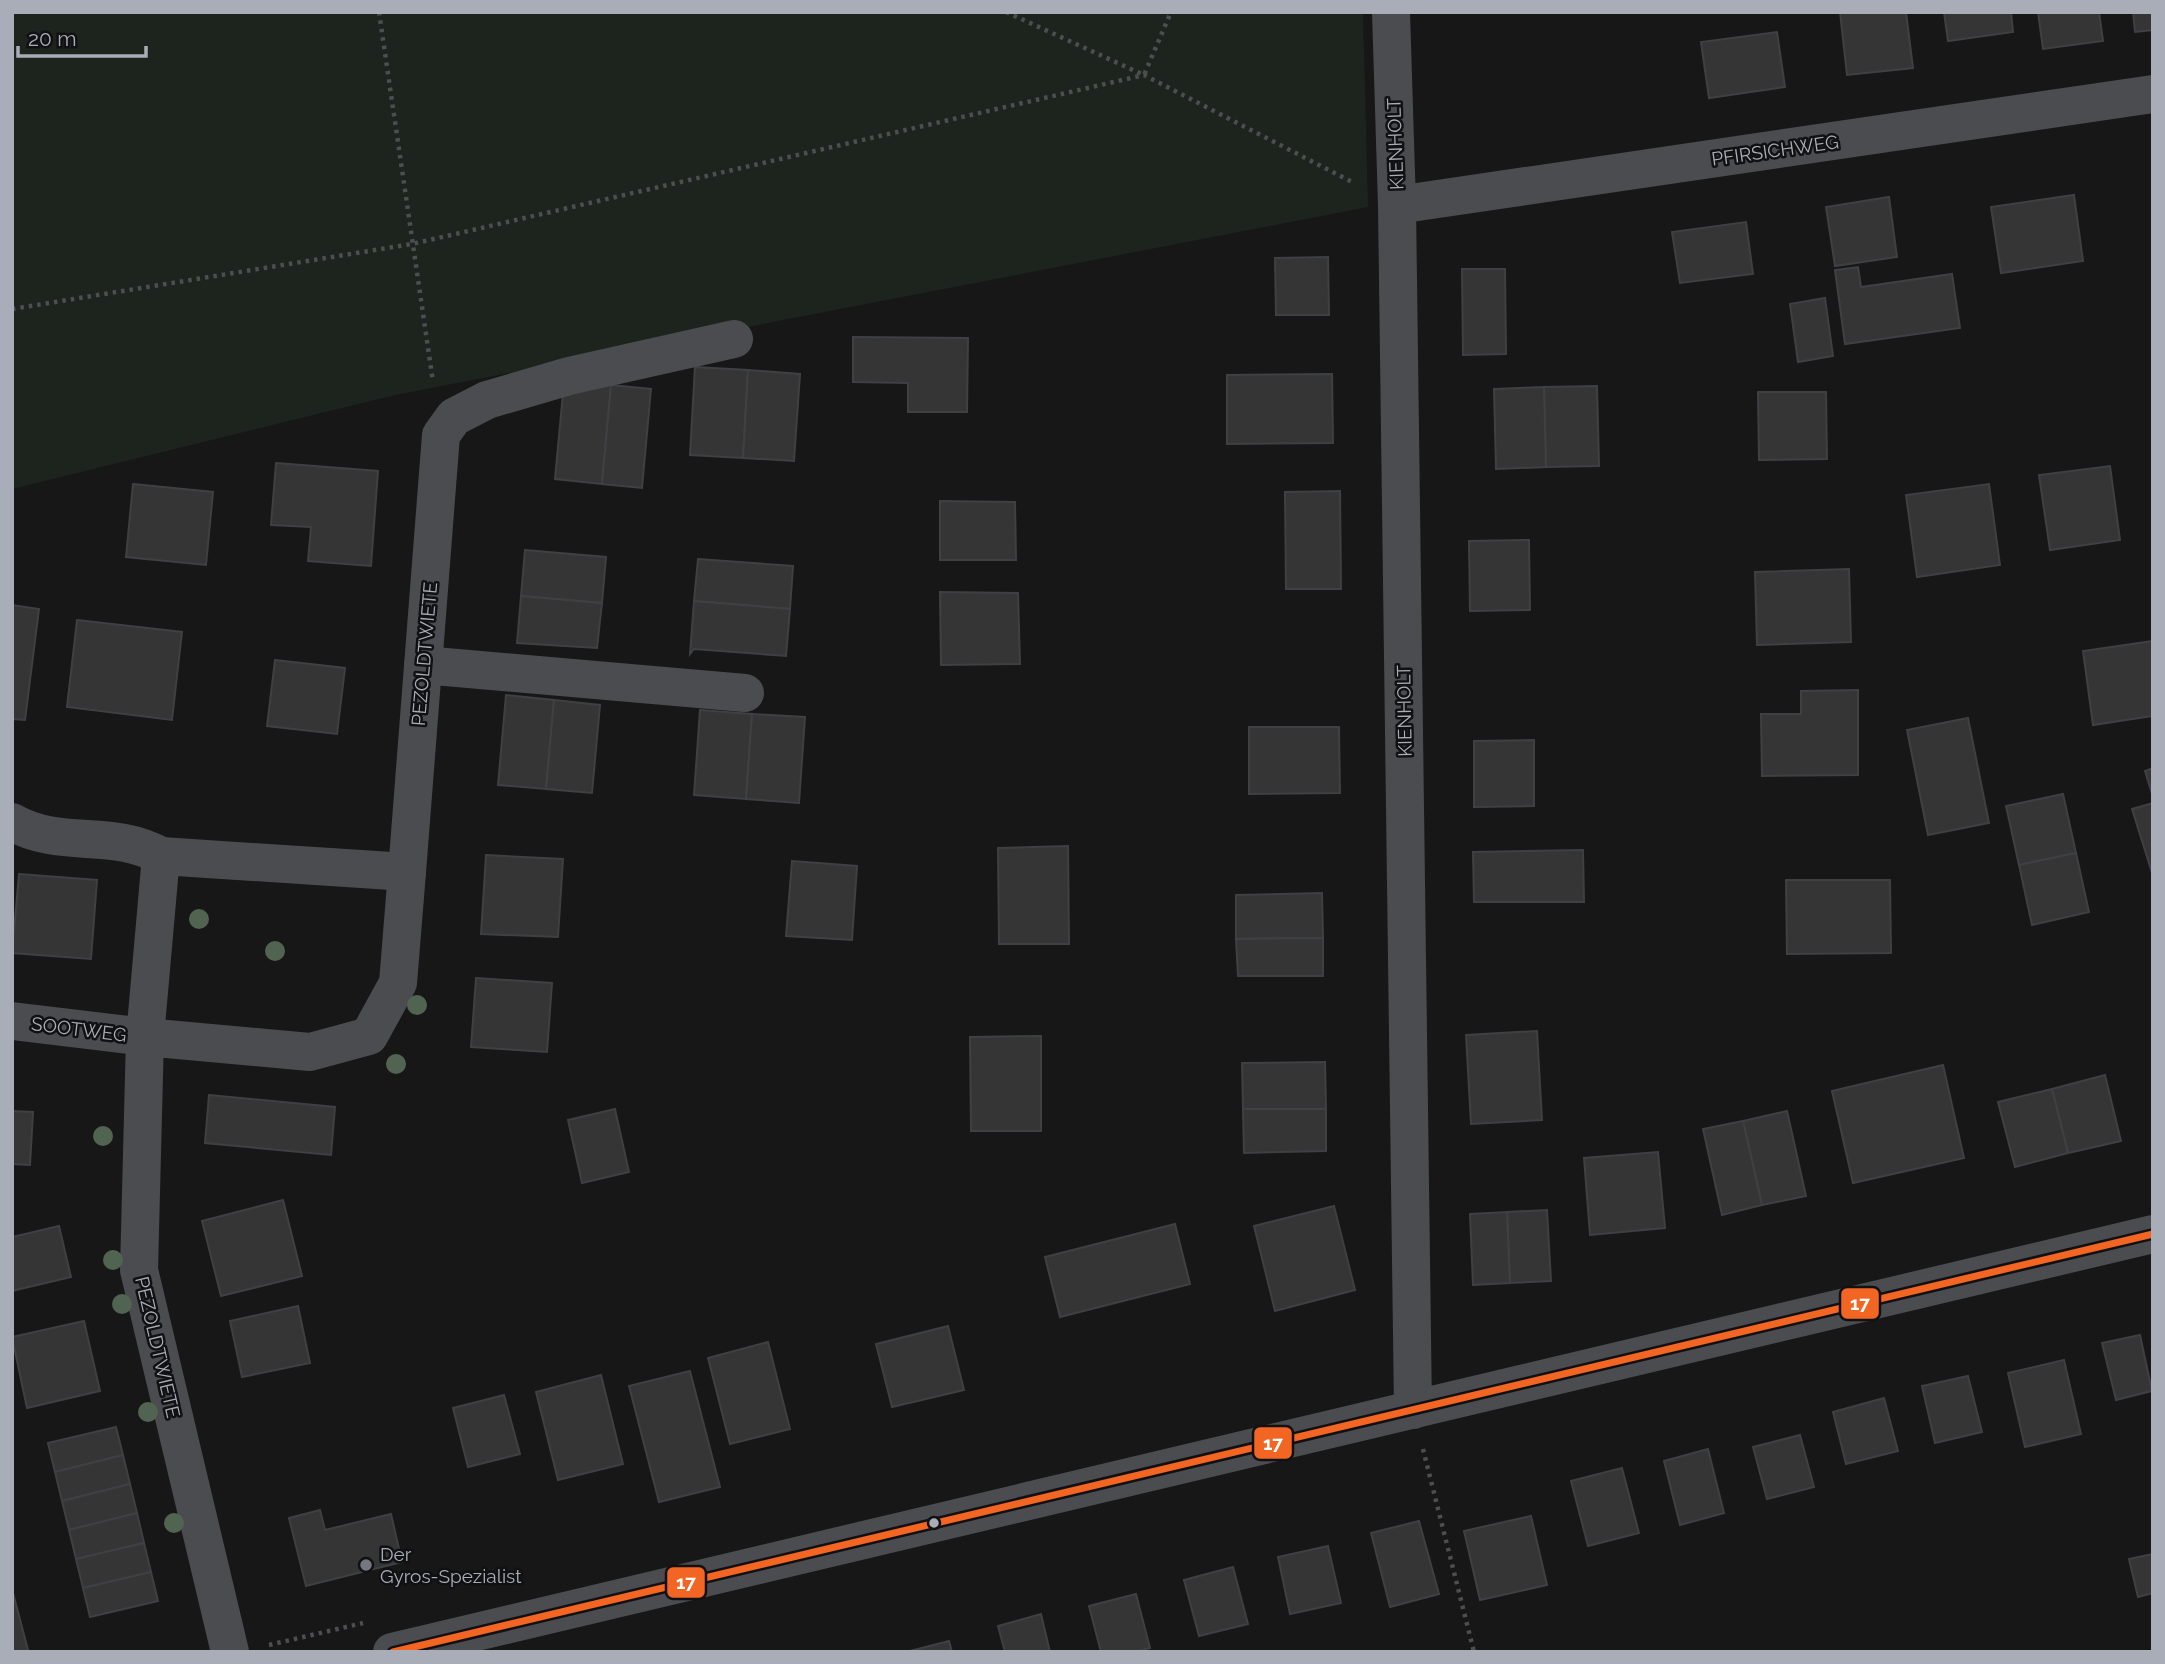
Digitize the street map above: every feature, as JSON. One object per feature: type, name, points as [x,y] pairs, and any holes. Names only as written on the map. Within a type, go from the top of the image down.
[{"type":"street","name":"KIENHOLT","points":[[1391,12],[1397,205],[1413,1410]]},
{"type":"street","name":"PFIRSICHWEG","points":[[1397,205],[2153,94]]},
{"type":"street","points":[[441,435],[454,416],[486,400],[569,376],[734,339]]},
{"type":"street","name":"PEZOLDTWIETE","points":[[145,1037],[310,1052],[369,1036],[398,983],[441,435]]},
{"type":"street","points":[[423,666],[745,692]]},
{"type":"street","points":[[12,822],[29,831],[53,838],[133,844],[144,846],[161,856],[407,873]]},
{"type":"street","name":"PEZOLDTWIETE","points":[[161,856],[145,1037],[139,1270],[230,1652]]},
{"type":"street","name":"SOOTWEG","points":[[12,1021],[145,1037]]},
{"type":"street","points":[[392,1652],[2153,1234]]},
{"type":"path","points":[[379,12],[441,435]]},
{"type":"path","points":[[1006,12],[1144,75],[1397,205]]},
{"type":"path","points":[[1144,75],[1171,12]]},
{"type":"path","points":[[12,309],[412,244],[1144,75]]},
{"type":"path","points":[[1413,1410],[1474,1652]]},
{"type":"shaded area","points":[[12,12],[1363,12],[1368,207],[395,395],[12,489]]},
{"type":"building","points":[[1840,12],[1906,12],[1913,68],[1847,75]]},
{"type":"building","points":[[1944,12],[2011,12],[2013,32],[1948,41]]},
{"type":"building","points":[[2038,12],[2099,12],[2103,41],[2043,49]]},
{"type":"building","points":[[2133,12],[2153,12],[2153,30],[2135,32]]},
{"type":"building","points":[[1777,32],[1785,87],[1709,98],[1701,42]]},
{"type":"building","points":[[2074,195],[2083,261],[2001,273],[1991,207]]},
{"type":"building","points":[[1889,197],[1897,257],[1835,266],[1826,207]]},
{"type":"building","points":[[1746,222],[1753,274],[1680,283],[1672,232]]},
{"type":"building","points":[[1328,257],[1329,315],[1276,315],[1275,258]]},
{"type":"building","points":[[1858,267],[1861,287],[1952,274],[1960,328],[1845,344],[1835,270]]},
{"type":"building","points":[[1462,269],[1505,269],[1506,354],[1463,355]]},
{"type":"building","points":[[1825,298],[1833,356],[1798,362],[1790,304]]},
{"type":"building","points":[[853,337],[968,338],[967,412],[908,412],[908,383],[853,382]]},
{"type":"building","points":[[695,367],[748,370],[743,458],[690,455]]},
{"type":"building","points":[[748,370],[800,374],[794,461],[743,458]]},
{"type":"building","points":[[1332,374],[1333,443],[1227,444],[1227,375]]},
{"type":"building","points":[[564,382],[611,385],[602,484],[555,479]]},
{"type":"building","points":[[611,385],[651,389],[642,488],[602,484]]},
{"type":"building","points":[[1597,386],[1599,466],[1546,467],[1544,387]]},
{"type":"building","points":[[1544,387],[1546,467],[1496,469],[1494,389]]},
{"type":"building","points":[[1758,392],[1826,392],[1827,459],[1759,460]]},
{"type":"building","points":[[276,463],[378,471],[371,566],[308,561],[311,527],[271,525]]},
{"type":"building","points":[[2110,466],[2120,540],[2050,550],[2039,475]]},
{"type":"building","points":[[133,484],[213,492],[206,565],[126,557]]},
{"type":"building","points":[[1989,484],[2000,565],[1917,577],[1906,495]]},
{"type":"building","points":[[1340,491],[1341,589],[1286,589],[1285,492]]},
{"type":"building","points":[[940,501],[1015,502],[1016,560],[940,560]]},
{"type":"building","points":[[1529,540],[1530,610],[1470,611],[1469,541]]},
{"type":"building","points":[[525,550],[606,557],[602,603],[521,596]]},
{"type":"building","points":[[698,559],[793,566],[790,609],[694,601]]},
{"type":"building","points":[[1849,569],[1851,642],[1757,645],[1755,572]]},
{"type":"building","points":[[940,592],[1018,593],[1020,664],[941,665]]},
{"type":"building","points":[[521,596],[602,603],[597,648],[517,643]]},
{"type":"building","points":[[694,601],[790,609],[786,656],[694,649],[690,654]]},
{"type":"building","points":[[12,605],[39,609],[25,720],[12,719]]},
{"type":"building","points":[[77,620],[182,632],[172,720],[67,707]]},
{"type":"building","points":[[2153,641],[2153,716],[2093,725],[2083,651]]},
{"type":"building","points":[[275,660],[345,668],[337,734],[267,726]]},
{"type":"building","points":[[1858,690],[1858,775],[1762,776],[1761,714],[1801,714],[1801,691]]},
{"type":"building","points":[[506,695],[554,700],[546,789],[498,785]]},
{"type":"building","points":[[554,700],[600,705],[592,793],[546,789]]},
{"type":"building","points":[[700,710],[752,714],[746,799],[694,795]]},
{"type":"building","points":[[752,714],[805,717],[799,803],[746,799]]},
{"type":"building","points":[[1968,718],[1989,823],[1928,835],[1907,730]]},
{"type":"building","points":[[1249,727],[1339,727],[1340,793],[1249,794]]},
{"type":"building","points":[[1534,740],[1534,806],[1474,807],[1474,741]]},
{"type":"building","points":[[2153,768],[2153,797],[2145,771]]},
{"type":"building","points":[[2063,794],[2076,853],[2019,865],[2006,806]]},
{"type":"building","points":[[2153,803],[2153,876],[2132,809]]},
{"type":"building","points":[[1068,846],[1069,944],[999,944],[998,848]]},
{"type":"building","points":[[1583,850],[1584,902],[1474,902],[1473,852]]},
{"type":"building","points":[[2076,853],[2089,912],[2032,925],[2019,865]]},
{"type":"building","points":[[486,855],[563,859],[558,937],[481,934]]},
{"type":"building","points":[[792,861],[857,866],[852,940],[786,936]]},
{"type":"building","points":[[19,874],[97,880],[91,959],[12,953]]},
{"type":"building","points":[[1786,880],[1890,880],[1891,953],[1787,954]]},
{"type":"building","points":[[1322,893],[1323,938],[1236,939],[1236,895]]},
{"type":"building","points":[[1323,938],[1323,976],[1238,976],[1236,939]]},
{"type":"building","points":[[476,978],[552,983],[547,1052],[471,1047]]},
{"type":"building","points":[[1537,1031],[1542,1120],[1471,1124],[1466,1035]]},
{"type":"building","points":[[1041,1036],[1041,1131],[971,1131],[970,1037]]},
{"type":"building","points":[[1325,1062],[1326,1109],[1243,1109],[1242,1063]]},
{"type":"building","points":[[1943,1065],[1964,1158],[1853,1183],[1832,1091]]},
{"type":"building","points":[[2105,1075],[2121,1141],[2068,1153],[2052,1089]]},
{"type":"building","points":[[2052,1089],[2068,1153],[2015,1167],[1998,1102]]},
{"type":"building","points":[[209,1095],[335,1107],[331,1155],[205,1143]]},
{"type":"building","points":[[615,1109],[629,1172],[582,1183],[568,1120]]},
{"type":"building","points":[[1243,1109],[1326,1109],[1326,1151],[1244,1153]]},
{"type":"building","points":[[12,1111],[33,1112],[30,1165],[12,1164]]},
{"type":"building","points":[[1787,1111],[1806,1196],[1762,1205],[1743,1121]]},
{"type":"building","points":[[1743,1121],[1762,1205],[1722,1215],[1703,1129]]},
{"type":"building","points":[[1658,1152],[1665,1228],[1590,1235],[1584,1158]]},
{"type":"building","points":[[283,1200],[302,1276],[221,1296],[202,1221]]},
{"type":"building","points":[[1334,1206],[1355,1290],[1275,1311],[1254,1226]]},
{"type":"building","points":[[1547,1210],[1551,1281],[1510,1283],[1507,1212]]},
{"type":"building","points":[[1507,1212],[1510,1283],[1473,1285],[1470,1214]]},
{"type":"building","points":[[1175,1224],[1190,1284],[1060,1317],[1045,1257]]},
{"type":"building","points":[[59,1226],[71,1277],[12,1291],[12,1237]]},
{"type":"building","points":[[298,1306],[310,1363],[242,1377],[230,1321]]},
{"type":"building","points":[[84,1321],[100,1391],[27,1408],[12,1337]]},
{"type":"building","points":[[948,1326],[964,1390],[892,1407],[876,1344]]},
{"type":"building","points":[[2140,1335],[2152,1391],[2116,1400],[2102,1343]]},
{"type":"building","points":[[768,1342],[790,1429],[730,1444],[708,1358]]},
{"type":"building","points":[[2064,1360],[2081,1434],[2025,1447],[2008,1373]]},
{"type":"building","points":[[690,1371],[720,1487],[659,1502],[629,1386]]},
{"type":"building","points":[[601,1375],[623,1464],[558,1480],[536,1392]]},
{"type":"building","points":[[1968,1376],[1982,1432],[1935,1443],[1922,1386]]},
{"type":"building","points":[[504,1395],[520,1454],[468,1467],[453,1408]]},
{"type":"building","points":[[1884,1398],[1898,1451],[1846,1464],[1833,1412]]},
{"type":"building","points":[[116,1427],[123,1455],[55,1472],[48,1443]]},
{"type":"building","points":[[1800,1435],[1814,1487],[1767,1499],[1753,1447]]},
{"type":"building","points":[[1708,1449],[1724,1513],[1680,1525],[1664,1461]]},
{"type":"building","points":[[123,1455],[130,1484],[62,1501],[55,1472]]},
{"type":"building","points":[[1622,1468],[1639,1533],[1588,1546],[1571,1481]]},
{"type":"building","points":[[130,1484],[137,1513],[69,1530],[62,1501]]},
{"type":"building","points":[[320,1510],[325,1530],[391,1514],[402,1562],[306,1586],[289,1518]]},
{"type":"building","points":[[137,1513],[144,1543],[76,1559],[69,1530]]},
{"type":"building","points":[[1531,1516],[1547,1585],[1480,1600],[1464,1531]]},
{"type":"building","points":[[1419,1521],[1439,1594],[1390,1607],[1371,1533]]},
{"type":"building","points":[[144,1543],[151,1572],[83,1588],[76,1559]]},
{"type":"building","points":[[1328,1546],[1341,1603],[1290,1614],[1278,1557]]},
{"type":"building","points":[[2153,1554],[2153,1593],[2138,1597],[2129,1559]]},
{"type":"building","points":[[1233,1567],[1248,1624],[1199,1636],[1184,1580]]},
{"type":"building","points":[[151,1572],[158,1601],[90,1617],[83,1588]]},
{"type":"building","points":[[12,1589],[28,1650],[21,1652],[12,1652]]},
{"type":"building","points":[[1136,1594],[1150,1648],[1135,1652],[1101,1652],[1089,1606]]},
{"type":"building","points":[[1041,1614],[1050,1652],[1005,1652],[998,1626]]},
{"type":"building","points":[[949,1641],[952,1652],[906,1652]]},
{"type":"transit line","name":"17","points":[[393,1652],[2153,1234]]},
{"type":"place","name":"Der Gyros-Spezialist","points":[[366,1565]]}]
